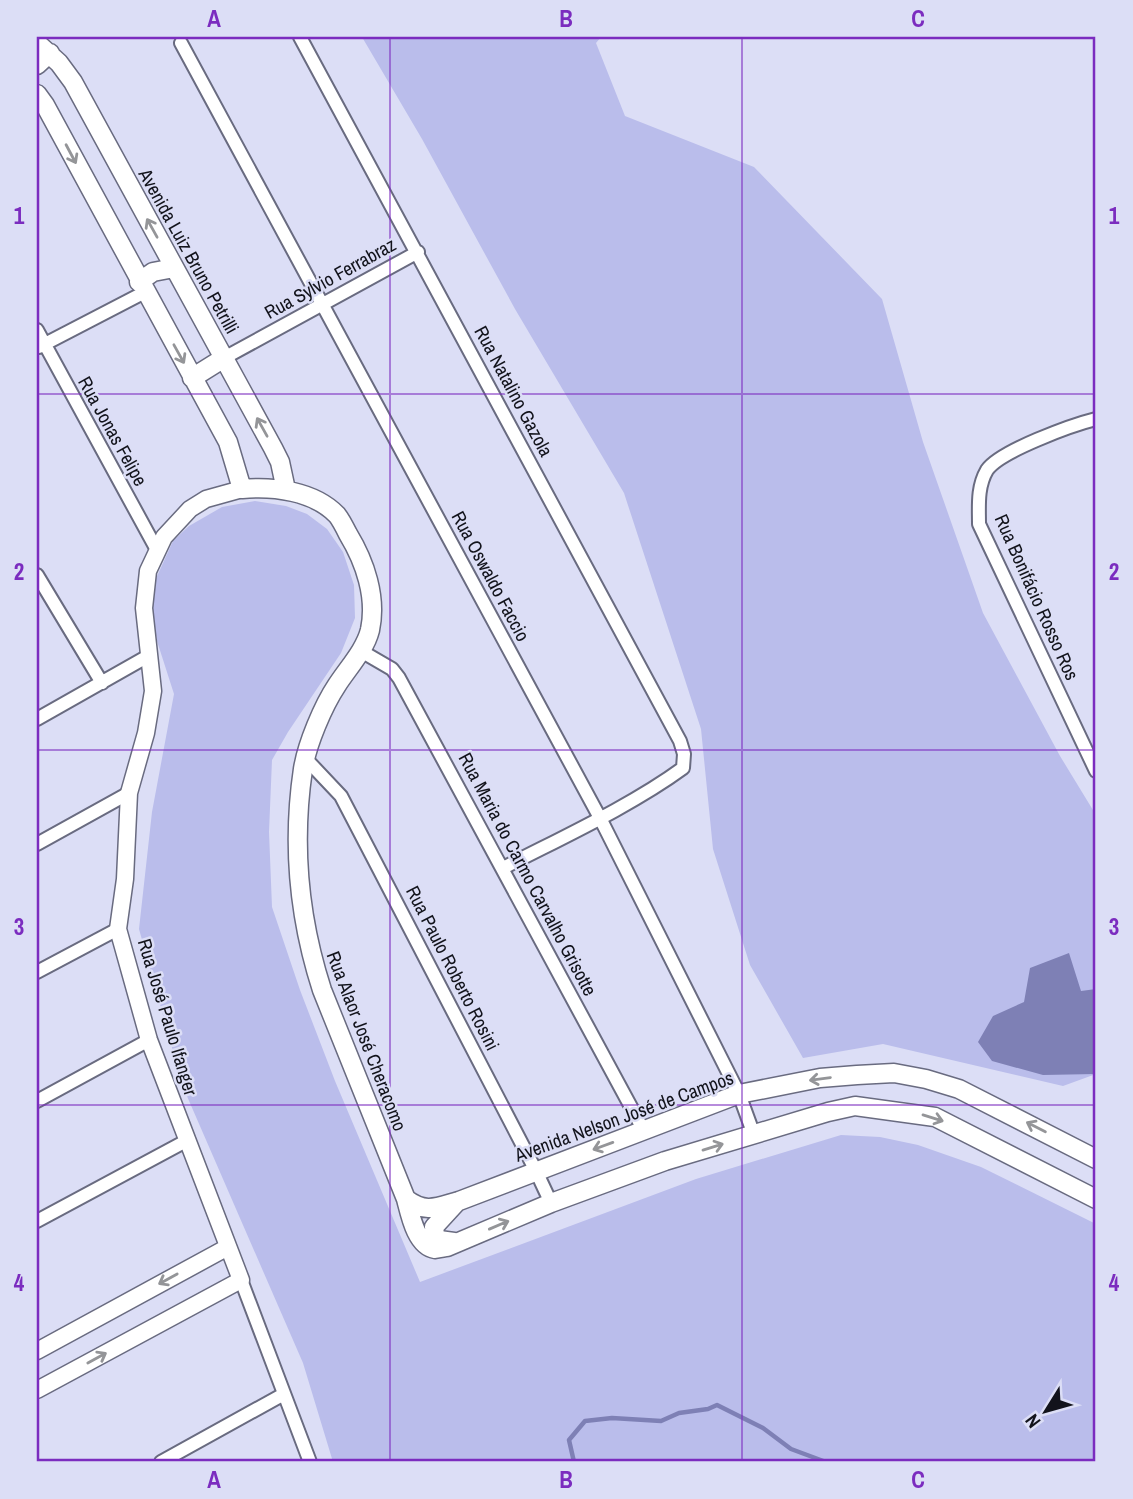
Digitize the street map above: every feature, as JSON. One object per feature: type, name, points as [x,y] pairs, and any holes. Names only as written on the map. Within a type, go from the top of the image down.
[{"type":"main road","name":"Avenida Luiz Bruno Petrilli","points":[[41,54],[73,82],[280,462],[286,490]]},
{"type":"main road","points":[[37,94],[228,442],[242,489]]},
{"type":"main road","points":[[142,287],[153,272],[174,268]]},
{"type":"main road","points":[[192,378],[224,358]]},
{"type":"main road","name":"Rua Alaor José Cheracomo","points":[[242,489],[264,487],[286,490],[314,500],[337,516],[365,567],[372,600],[370,631],[324,709],[306,760],[300,800],[298,856],[303,909],[311,956],[406,1199],[410,1217],[419,1235],[427,1245],[435,1249],[461,1242]]},
{"type":"main road","name":"Avenida Nelson José de Campos","points":[[406,1199],[418,1207],[429,1209],[459,1201],[739,1094],[857,1075],[894,1073],[959,1089],[1096,1159]]},
{"type":"main road","points":[[459,1201],[438,1221],[434,1231],[439,1240],[461,1242],[551,1203],[665,1161],[855,1106],[935,1117],[1096,1199]]},
{"type":"street","name":"Rua Natalino Gazola","points":[[300,37],[680,741],[684,754],[683,768],[600,818]]},
{"type":"street","name":"Rua Oswaldo Faccio","points":[[181,43],[600,818],[739,1094],[754,1135]]},
{"type":"street","name":"Rua Sylvio Ferrabraz","points":[[224,358],[418,252]]},
{"type":"street","points":[[40,346],[142,287]]},
{"type":"street","name":"Rua Jonas Felipe","points":[[37,330],[40,346],[156,550]]},
{"type":"street","name":"Rua Bonifácio Rosso Ros","points":[[1096,419],[1080,423],[1003,456],[988,470],[979,493],[979,524],[1096,771]]},
{"type":"street","name":"Rua José Paulo Ifanger","points":[[242,489],[206,499],[190,509],[176,522],[156,550],[148,571],[144,608],[153,691],[146,733],[129,793],[125,878],[118,929],[149,1040],[310,1462]]},
{"type":"street","points":[[37,575],[43,600],[102,683]]},
{"type":"street","name":"Rua Maria do Carmo Carvalho Grisotte","points":[[360,651],[392,668],[399,678],[644,1131]]},
{"type":"street","points":[[37,719],[150,655]]},
{"type":"street","name":"Rua Paulo Roberto Rosini","points":[[306,760],[341,796],[551,1203]]},
{"type":"street","points":[[37,844],[129,793]]},
{"type":"street","points":[[503,868],[600,818]]},
{"type":"street","points":[[37,972],[118,929]]},
{"type":"street","points":[[37,1101],[149,1040]]},
{"type":"street","points":[[37,1221],[187,1140]]},
{"type":"street","points":[[37,1351],[228,1247]]},
{"type":"street","points":[[37,1391],[242,1280]]},
{"type":"street","points":[[161,1462],[284,1394]]},
{"type":"shaded area","points":[[362,37],[601,37],[596,43],[625,116],[754,167],[882,299],[923,442],[983,613],[1060,756],[1096,815],[1096,1074],[1063,1086],[883,1044],[803,1058],[750,965],[713,849],[701,729],[624,493],[515,309],[422,139]]},
{"type":"shaded area","points":[[255,501],[286,506],[307,514],[327,529],[343,552],[354,585],[355,618],[341,653],[272,760],[269,832],[272,907],[335,1081],[420,1282],[696,1179],[841,1135],[880,1137],[918,1145],[981,1167],[1096,1224],[1096,1462],[333,1462],[303,1363],[183,1087],[139,929],[152,812],[174,694],[157,641],[152,609],[154,583],[173,541],[189,526],[222,507]]},
{"type":"shaded area","points":[[1069,953],[1081,991],[1096,989],[1096,1074],[1043,1075],[992,1061],[978,1042],[993,1016],[1024,1002],[1030,968]]},
{"type":"waterway","points":[[574,1462],[569,1440],[585,1421],[612,1418],[661,1421],[679,1413],[717,1405],[763,1428],[791,1449],[826,1462]]}]
